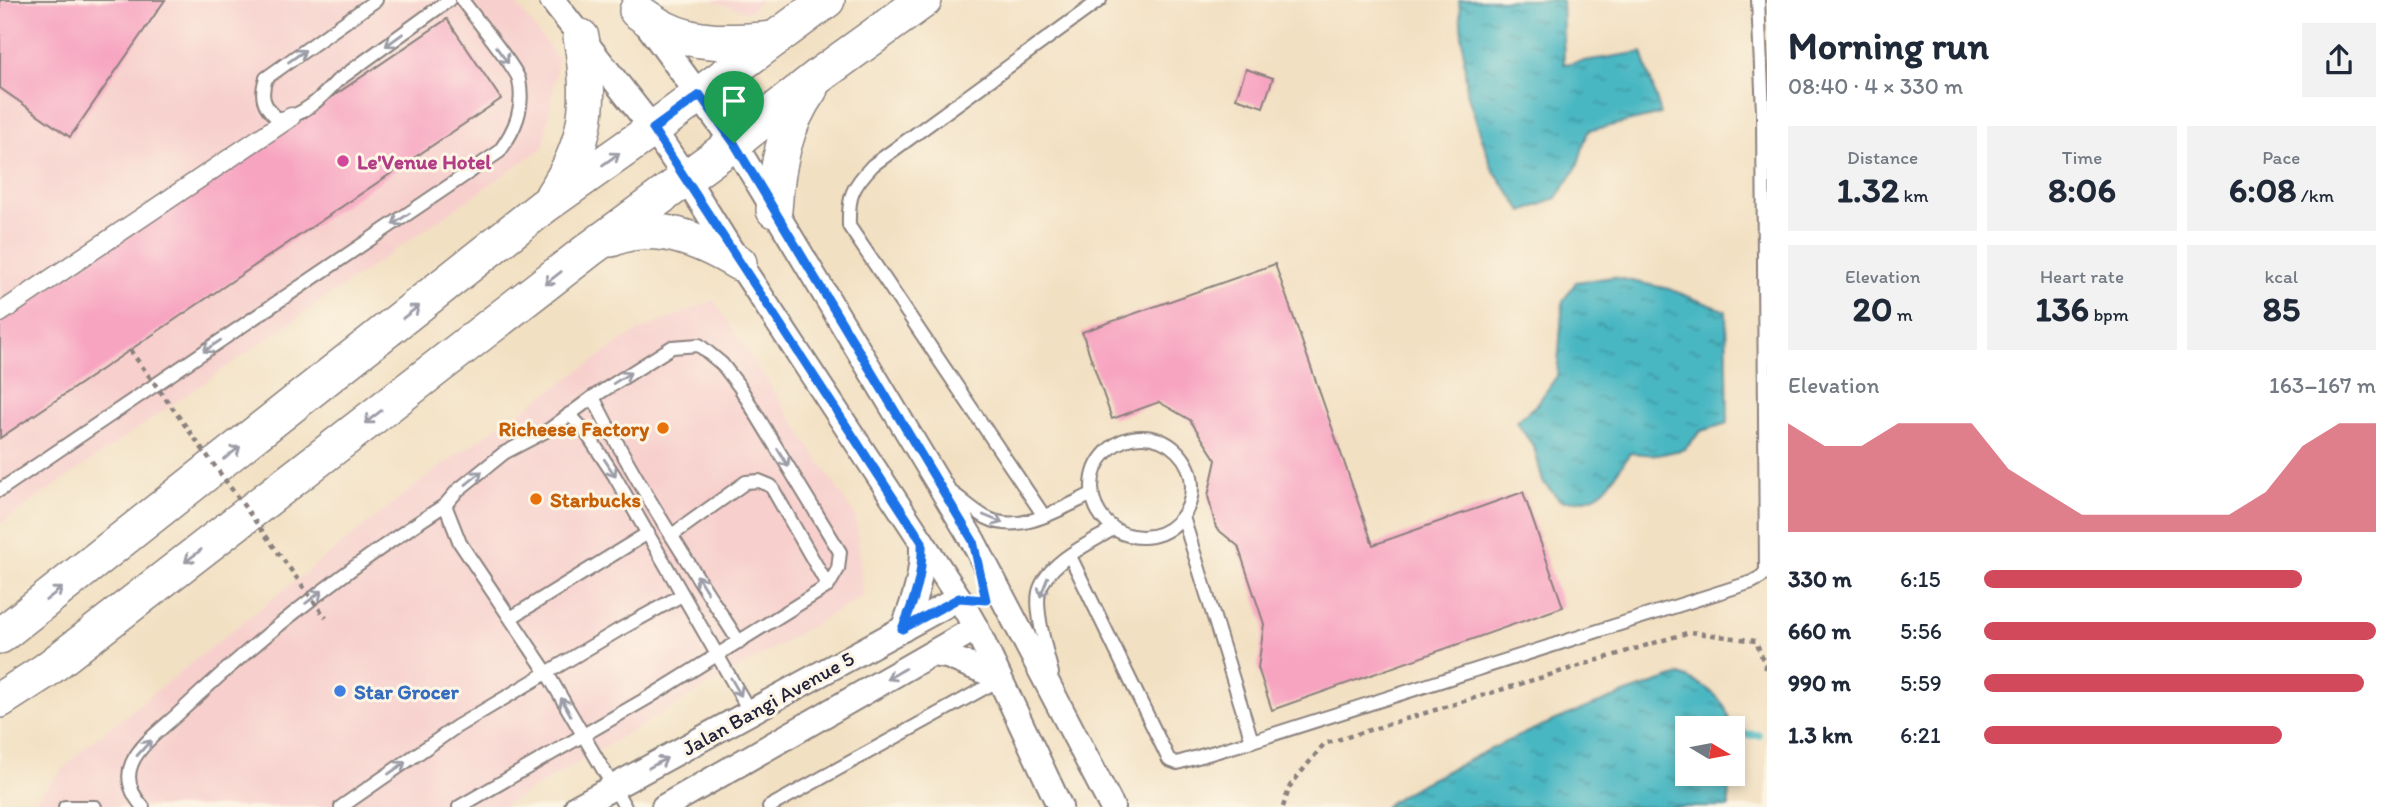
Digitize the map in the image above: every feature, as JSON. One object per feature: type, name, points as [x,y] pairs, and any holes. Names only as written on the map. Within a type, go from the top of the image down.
[{"type":"main road","points":[[0,636],[544,206],[827,0]]},
{"type":"main road","points":[[0,700],[46,671],[590,249],[924,0]]},
{"type":"main road","points":[[633,5],[664,29],[686,37],[712,42],[773,40]]},
{"type":"main road","points":[[544,206],[567,174],[581,142],[588,107],[588,74],[581,37]]},
{"type":"main road","points":[[774,210],[781,149],[791,121],[820,75]]},
{"type":"main road","points":[[590,249],[625,233],[654,231],[685,237],[712,247],[739,264]]},
{"type":"street","points":[[552,0],[653,129],[959,598],[976,628],[1060,807]]},
{"type":"street","points":[[633,5],[734,143],[973,541],[1112,807]]},
{"type":"street","points":[[0,313],[291,117]]},
{"type":"street","points":[[973,541],[986,600],[1034,657]]},
{"type":"street","points":[[902,629],[916,597],[923,563],[922,542]]},
{"type":"street","points":[[959,598],[986,600]]},
{"type":"street","name":"Jalan Bangi Avenue 5","points":[[577,807],[619,797],[750,712],[959,598]]},
{"type":"street","points":[[976,628],[986,600]]},
{"type":"street","name":"Jalan Bangi Avenue 5","points":[[664,807],[976,628]]},
{"type":"street","points":[[932,654],[947,656],[999,679]]},
{"type":"lane","points":[[376,0],[266,78],[262,99],[268,110],[277,118],[291,117],[449,0]]},
{"type":"lane","points":[[0,490],[499,152],[514,131],[521,109],[519,78],[461,0]]},
{"type":"lane","points":[[1044,516],[849,226],[848,200],[858,181],[873,165],[1100,0]]},
{"type":"lane","points":[[1070,556],[1169,760],[1177,763],[1184,763],[1761,577],[1766,571],[1763,112],[1758,0]]},
{"type":"lane","points":[[143,807],[129,784],[132,762],[145,745],[221,673],[305,603],[445,505],[458,490],[504,453],[550,429],[593,397],[672,347],[699,345],[722,364],[739,386],[840,552],[838,569],[828,586],[718,656],[459,807]]},
{"type":"lane","points":[[593,397],[672,535],[739,642]]},
{"type":"lane","points":[[569,414],[584,430],[614,475],[750,712]]},
{"type":"lane","points":[[1138,436],[1154,438],[1170,445],[1190,470],[1193,486],[1190,503],[1183,517],[1158,535],[1143,538],[1127,536],[1113,529],[1099,514],[1092,494],[1092,478],[1098,462],[1108,449],[1122,440],[1138,436]]},
{"type":"lane","points":[[672,535],[746,482],[759,481],[771,486],[828,586]]},
{"type":"lane","points":[[937,482],[988,519],[1009,525],[1044,516],[1092,494]]},
{"type":"lane","points":[[445,505],[460,543],[512,617],[619,797]]},
{"type":"lane","points":[[1183,517],[1252,741]]},
{"type":"lane","points":[[1060,708],[1041,622],[1039,593],[1046,577],[1070,556],[1113,529]]},
{"type":"lane","points":[[512,617],[648,533]]},
{"type":"lane","points":[[341,807],[456,727],[682,596]]},
{"type":"lane","points":[[769,807],[999,679]]},
{"type":"lane","points":[[65,807],[95,807]]},
{"type":"path","points":[[131,350],[326,618]]},
{"type":"path","points":[[1283,807],[1290,786],[1324,744],[1690,632],[1756,641],[1767,671]]},
{"type":"shaded area","points":[[0,0],[513,0],[558,59],[544,147],[0,524]]},
{"type":"shaded area","points":[[710,0],[762,0],[748,12]]},
{"type":"shaded area","points":[[714,300],[856,517],[863,596],[502,807],[28,807],[80,751],[442,465],[636,332]]},
{"type":"water","points":[[1459,0],[1562,0],[1564,64],[1642,52],[1661,114],[1588,131],[1577,167],[1557,198],[1523,212],[1492,168],[1467,93]]},
{"type":"water","points":[[1613,277],[1669,289],[1726,311],[1728,423],[1701,431],[1685,449],[1658,455],[1630,453],[1610,483],[1597,495],[1576,501],[1561,501],[1543,482],[1534,447],[1516,422],[1537,404],[1557,376],[1563,301],[1576,282]]},
{"type":"water","points":[[1680,675],[1714,694],[1727,716],[1675,716],[1675,786],[1728,786],[1729,807],[1384,807],[1419,785],[1510,740]]},
{"type":"building","points":[[0,0],[165,0],[70,137],[0,88]]},
{"type":"building","points":[[447,19],[501,99],[0,438],[0,322]]},
{"type":"building","points":[[1246,69],[1273,78],[1263,107],[1236,98]]},
{"type":"building","points":[[1275,264],[1373,545],[1523,492],[1563,607],[1272,710],[1258,668],[1264,624],[1238,546],[1216,528],[1208,496],[1216,460],[1190,420],[1159,402],[1112,419],[1082,332]]},
{"type":"waterway","points":[[1745,734],[1758,735]]},
{"type":"place","name":"Le'Venue Hotel","points":[[343,161]]},
{"type":"place","name":"Richeese Factory","points":[[663,428]]},
{"type":"place","name":"Starbucks","points":[[536,499]]},
{"type":"place","name":"Star Grocer","points":[[340,691]]},
{"type":"route","points":[[700,95],[734,143],[973,541],[986,600],[959,598],[902,629],[916,597],[923,563],[922,542],[653,129],[700,95]]}]
